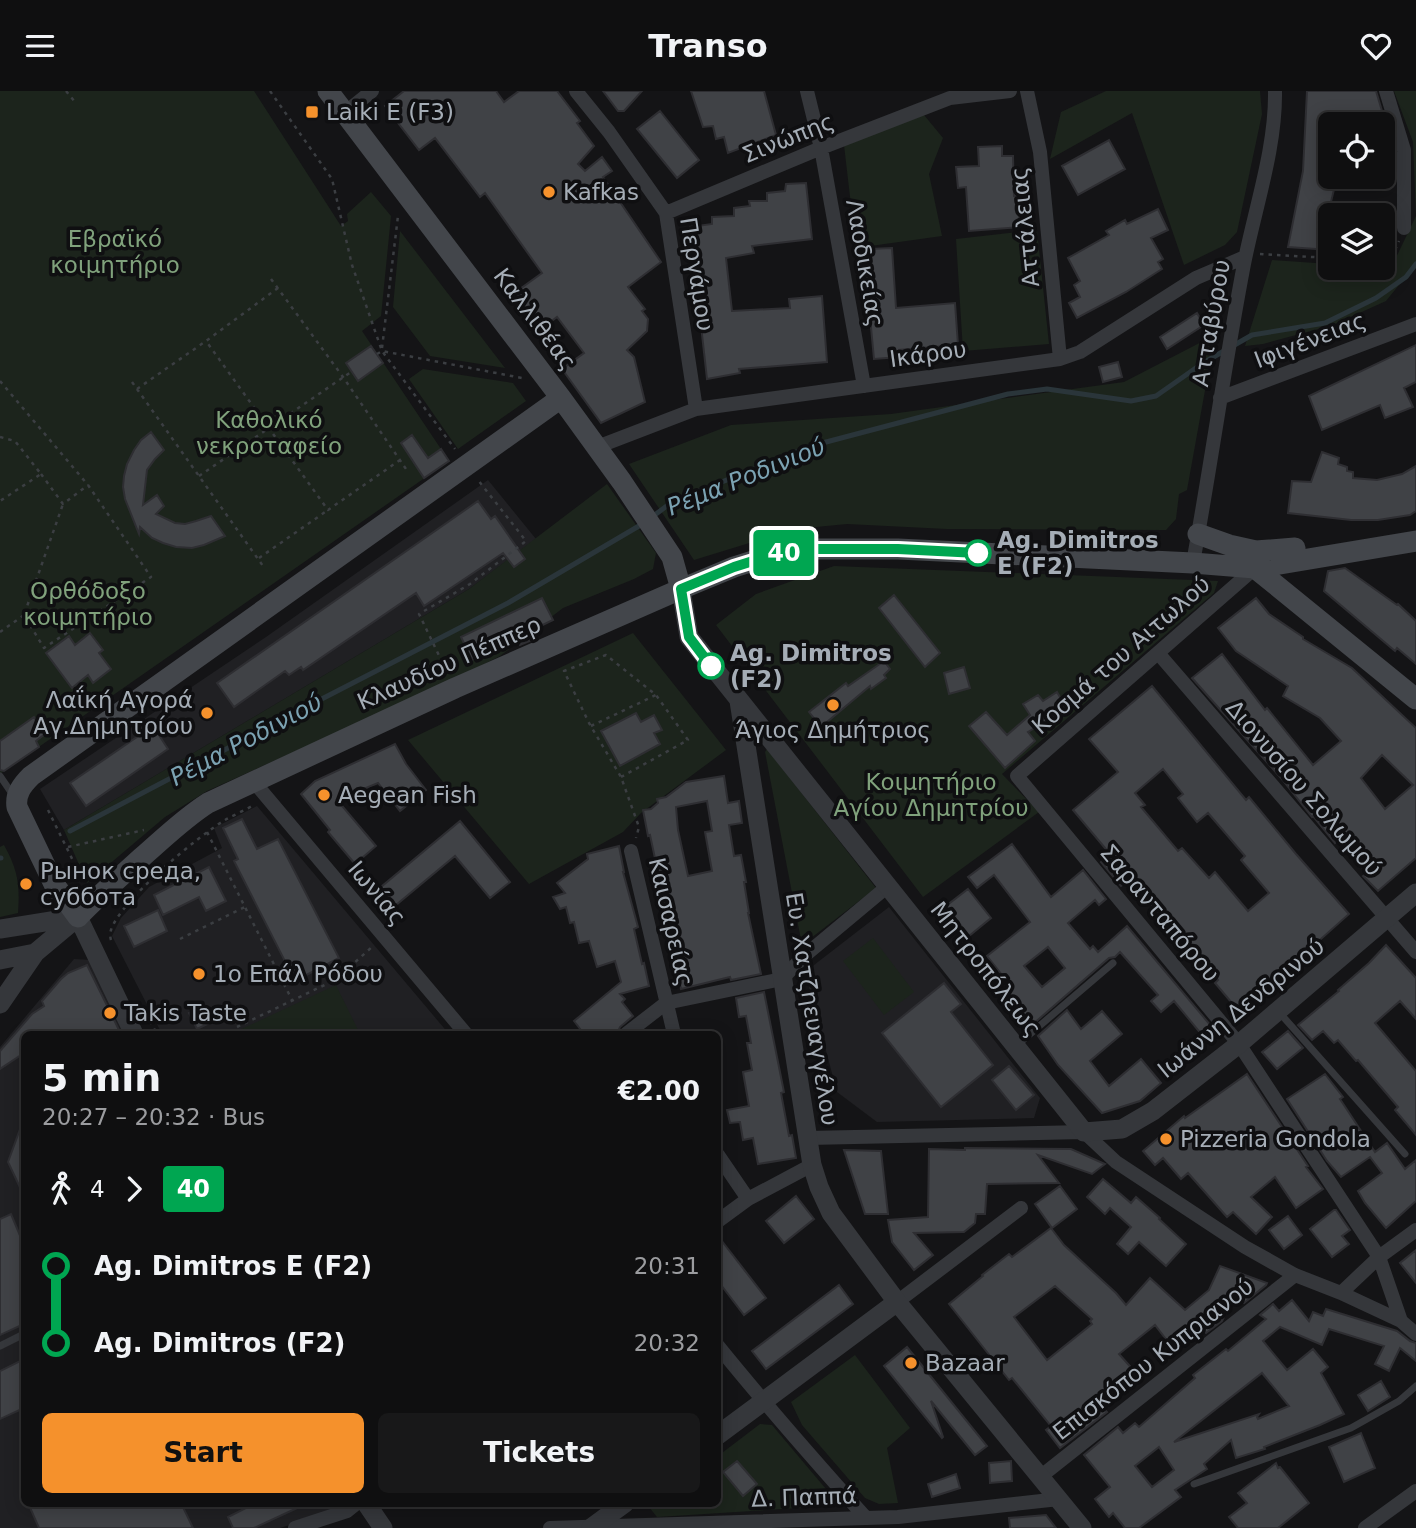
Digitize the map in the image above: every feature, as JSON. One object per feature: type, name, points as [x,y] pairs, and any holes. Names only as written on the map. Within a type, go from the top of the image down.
[{"type":"main road","name":"Καλλιθέας","points":[[328,91],[553,403],[597,447],[622,482],[672,557],[681,589]]},
{"type":"main road","points":[[78,917],[54,884],[16,802],[20,789],[31,776],[553,403]]},
{"type":"main road","points":[[1256,559],[1416,528]]},
{"type":"main road","points":[[1198,534],[1229,545],[1256,559],[1416,699]]},
{"type":"main road","points":[[1256,559],[1416,541]]},
{"type":"main road","name":"Κλαυδίου Πέππερ","points":[[78,917],[102,892],[188,816],[208,803],[455,688],[681,589],[772,555],[809,549],[898,549],[1193,563],[1256,559]]},
{"type":"street","points":[[346,113],[372,91]]},
{"type":"street","name":"Περγάμου","points":[[576,91],[609,132],[666,213],[696,409]]},
{"type":"street","name":"Λαοδικείας","points":[[807,91],[821,148],[863,386]]},
{"type":"street","name":"Σινώπης","points":[[666,213],[950,98],[1010,91]]},
{"type":"street","name":"Αττάλειας","points":[[1027,91],[1040,152],[1060,359]]},
{"type":"street","name":"Ατταβύρου","points":[[1193,563],[1232,325],[1274,126],[1275,91]]},
{"type":"street","points":[[1386,91],[1404,150],[1404,229]]},
{"type":"street","name":"Ικάρου","points":[[597,447],[696,409],[1060,359],[1080,352],[1196,278],[1246,255]]},
{"type":"street","name":"Ιφιγένειας","points":[[1220,398],[1416,324]]},
{"type":"street","name":"Κοσμά του Αιτωλού","points":[[1017,776],[1158,653],[1256,559]]},
{"type":"street","name":"Μητροπόλεως","points":[[681,589],[689,637],[1084,1132],[1116,1162],[1245,1247],[1295,1276],[1341,1293],[1401,1321]]},
{"type":"street","name":"Διονυσίου Σολωμού","points":[[1158,653],[1416,952]]},
{"type":"street","name":"Ευ. Χατζηευαγγέλου","points":[[738,701],[812,1165],[819,1187],[831,1213],[897,1302],[1082,1528]]},
{"type":"street","name":"Σαρανταπόρου","points":[[1017,776],[1238,1044],[1379,1257],[1401,1321]]},
{"type":"street","name":"Ιωνίας","points":[[254,782],[463,1031]]},
{"type":"street","name":"Καισαρείας","points":[[631,851],[673,1031]]},
{"type":"street","points":[[782,979],[803,957],[888,886]]},
{"type":"street","name":"Ιωάννη Δενδρινού","points":[[1084,1132],[1122,1129],[1153,1111],[1278,1011],[1416,893]]},
{"type":"street","points":[[0,929],[78,917]]},
{"type":"street","points":[[0,1004],[35,953],[78,917]]},
{"type":"street","points":[[78,917],[133,1031]]},
{"type":"street","points":[[0,960],[35,953]]},
{"type":"street","name":"Καισαρείας","points":[[630,1031],[666,1003],[782,979]]},
{"type":"street","points":[[808,1138],[1084,1132]]},
{"type":"street","points":[[721,1159],[748,1199]]},
{"type":"street","points":[[721,1219],[748,1199],[812,1165]]},
{"type":"street","points":[[721,1433],[1021,1208]]},
{"type":"street","points":[[1341,1293],[1379,1257],[1416,1230]]},
{"type":"street","name":"Επισκόπου Κυπριανού","points":[[1041,1477],[1295,1276]]},
{"type":"street","points":[[1401,1321],[1416,1334]]},
{"type":"street","points":[[721,1350],[866,1518]]},
{"type":"street","points":[[1365,1528],[1416,1491]]},
{"type":"street","name":"Δ. Παππά","points":[[550,1528],[866,1518],[901,1522],[1059,1499]]},
{"type":"street","points":[[295,1528],[352,1507]]},
{"type":"street","points":[[369,1507],[383,1528]]},
{"type":"street","points":[[594,1527],[620,1507]]},
{"type":"lane","points":[[0,776],[16,802]]},
{"type":"lane","points":[[1016,1047],[1113,963]]},
{"type":"lane","points":[[1278,1011],[1405,1154]]},
{"type":"lane","points":[[0,1346],[21,1336]]},
{"type":"lane","points":[[1194,1484],[1351,1428],[1399,1401],[1416,1386]]},
{"type":"path","points":[[66,91],[75,102]]},
{"type":"path","points":[[270,91],[332,180],[352,265],[382,351],[526,541],[470,584],[419,614],[455,688]]},
{"type":"path","points":[[382,351],[398,213]]},
{"type":"path","points":[[1395,249],[1404,229]]},
{"type":"path","points":[[1246,255],[1318,258]]},
{"type":"path","points":[[271,279],[406,469]]},
{"type":"path","points":[[137,389],[278,288]]},
{"type":"path","points":[[206,341],[328,510]]},
{"type":"path","points":[[377,354],[382,351],[522,378]]},
{"type":"path","points":[[199,476],[351,372]]},
{"type":"path","points":[[0,381],[89,485],[151,577],[44,648],[24,615]]},
{"type":"path","points":[[132,382],[263,566]]},
{"type":"path","points":[[0,437],[15,441],[63,504]]},
{"type":"path","points":[[258,559],[400,460]]},
{"type":"path","points":[[0,501],[41,474]]},
{"type":"path","points":[[0,632],[24,615],[63,504],[89,485]]},
{"type":"path","points":[[621,777],[688,740],[656,695],[606,655],[564,671],[591,726],[621,777],[639,827],[631,851]]},
{"type":"path","points":[[591,726],[656,695]]},
{"type":"path","points":[[112,947],[111,929],[118,916],[147,884],[206,832],[259,803]]},
{"type":"path","points":[[68,847],[147,829]]},
{"type":"path","points":[[206,832],[292,1000]]},
{"type":"path","points":[[180,939],[245,907]]},
{"type":"path","points":[[237,1027],[335,980],[377,943]]},
{"type":"path","points":[[138,997],[155,1031]]},
{"type":"shaded area","name":"Λαΐκή Αγορά Αγ.Δημητρίου","points":[[488,480],[536,539],[469,589],[64,830],[40,789],[266,637]]},
{"type":"shaded area","points":[[257,806],[446,1031],[160,1031],[112,936],[121,918],[149,887],[222,848],[214,828]]},
{"type":"shaded area","points":[[889,907],[1040,1098],[1034,1118],[877,1122],[837,1092],[805,972]]},
{"type":"shaded area","points":[[74,959],[91,960],[127,1031],[21,1031],[21,1507],[346,1507],[280,1528],[0,1528],[0,1047]]},
{"type":"green space","points":[[0,91],[254,91],[341,226],[348,221],[347,214],[371,192],[391,216],[381,316],[362,331],[449,461],[0,774]]},
{"type":"green space","points":[[1106,91],[1260,91],[1262,114],[1237,232],[1225,245],[1184,265],[1132,113],[1050,159],[1061,112]]},
{"type":"green space","points":[[1394,91],[1416,91],[1416,216],[1413,142]]},
{"type":"green space","points":[[924,115],[943,138],[929,174],[942,236],[856,248],[844,145]]},
{"type":"green space","points":[[1416,216],[1416,264],[1386,301],[1333,325],[1263,344],[1245,346],[1272,260],[1318,263],[1318,280],[1395,280],[1395,260]]},
{"type":"green space","points":[[1037,230],[1049,344],[963,351],[956,239]]},
{"type":"green space","points":[[400,231],[505,368],[430,356],[393,307]]},
{"type":"green space","points":[[1215,335],[1187,490],[1179,494],[1176,519],[1166,530],[947,529],[847,524],[795,529],[694,560],[629,464],[731,425],[891,414],[1124,382]]},
{"type":"green space","points":[[423,369],[513,383],[526,401],[458,449],[409,379]]},
{"type":"green space","points":[[607,484],[656,553],[653,569],[563,608],[500,656],[445,684],[207,791],[165,817],[87,883],[64,830],[469,589]]},
{"type":"green space","name":"Κοιμητήριο Αγίου Δημητρίου","points":[[834,566],[1218,581],[1214,593],[1002,774],[1039,812],[923,897],[716,625],[756,594]]},
{"type":"green space","points":[[633,633],[726,750],[641,813],[623,832],[529,884],[408,740]]},
{"type":"green space","points":[[767,749],[876,888],[802,945],[765,752]]},
{"type":"green space","points":[[4,845],[17,878],[18,913],[0,917],[0,847]]},
{"type":"green space","points":[[873,938],[914,992],[884,1015],[843,961]]},
{"type":"green space","points":[[336,985],[359,1031],[237,1031]]},
{"type":"green space","points":[[855,1355],[910,1428],[887,1448],[898,1503],[879,1504],[865,1498],[802,1425],[791,1402]]},
{"type":"green space","points":[[760,1424],[772,1425],[831,1495],[829,1506],[657,1517],[649,1507],[721,1507],[721,1454]]},
{"type":"building","points":[[404,91],[496,91],[504,102],[519,91],[557,91],[580,121],[577,123],[594,146],[578,164],[585,171],[602,157],[612,171],[603,177],[661,262],[628,287],[645,309],[642,311],[648,319],[647,331],[627,350],[634,357],[645,402],[601,423],[562,369],[584,353],[557,317],[540,330],[513,294],[542,273],[485,193],[480,197],[435,138],[419,150],[385,106]]},
{"type":"building","points":[[603,91],[642,91],[624,111],[618,111]]},
{"type":"building","points":[[691,91],[764,91],[776,135],[728,153],[724,137],[716,139],[713,126],[703,127]]},
{"type":"building","points":[[1307,91],[1376,91],[1382,112],[1318,112],[1318,189],[1334,189],[1331,203],[1318,203],[1318,249],[1288,247],[1303,171]]},
{"type":"building","points":[[660,111],[699,160],[677,178],[637,129]]},
{"type":"building","points":[[1109,140],[1125,169],[1078,195],[1062,166]]},
{"type":"building","points":[[1002,146],[1002,156],[1013,156],[1014,196],[1018,196],[1020,227],[969,231],[966,187],[958,188],[956,167],[979,166],[978,147]]},
{"type":"building","points":[[806,183],[812,239],[752,246],[754,253],[726,258],[732,311],[790,308],[789,299],[822,296],[827,362],[739,369],[740,373],[707,379],[690,227],[712,224],[712,217],[734,216],[734,208],[750,206],[749,201],[767,201],[767,193],[785,191],[786,184]]},
{"type":"building","points":[[1158,209],[1168,230],[1151,238],[1163,259],[1158,262],[1162,269],[1077,318],[1069,303],[1080,297],[1074,285],[1080,281],[1068,258],[1109,235],[1106,231],[1125,220],[1127,224]]},
{"type":"building","points":[[892,248],[896,308],[955,303],[958,345],[899,350],[899,357],[874,359],[865,264],[871,264],[870,249]]},
{"type":"building","points":[[1197,313],[1204,325],[1167,349],[1160,337]]},
{"type":"building","points":[[1416,345],[1416,382],[1404,388],[1413,407],[1385,418],[1380,405],[1322,430],[1309,396]]},
{"type":"building","points":[[371,346],[383,363],[358,381],[346,363]]},
{"type":"building","points":[[1118,362],[1122,377],[1103,382],[1099,367]]},
{"type":"building","points":[[151,432],[164,450],[147,470],[143,505],[157,495],[164,506],[156,514],[175,523],[185,524],[211,516],[225,536],[192,548],[163,543],[152,538],[140,527],[139,534],[125,499],[124,476],[134,450]]},
{"type":"building","points":[[412,435],[428,458],[441,449],[449,461],[424,478],[401,443]]},
{"type":"building","points":[[1322,452],[1339,458],[1338,464],[1353,472],[1353,478],[1377,480],[1402,474],[1416,466],[1416,511],[1410,515],[1378,520],[1288,513],[1292,481],[1311,482]]},
{"type":"building","points":[[478,501],[491,519],[495,516],[525,559],[514,567],[503,553],[424,606],[416,593],[303,670],[301,667],[289,675],[285,671],[234,707],[217,683]]},
{"type":"building","points":[[1345,568],[1398,604],[1416,621],[1416,664],[1397,648],[1395,651],[1324,591],[1328,571]]},
{"type":"building","points":[[894,595],[940,653],[925,667],[879,608]]},
{"type":"building","points":[[542,598],[553,620],[528,632],[532,640],[520,645],[517,639],[472,660],[461,637]]},
{"type":"building","points":[[1256,598],[1269,614],[1303,639],[1352,668],[1416,728],[1416,858],[1378,891],[1363,876],[1367,873],[1338,840],[1335,843],[1192,678],[1222,654],[1265,710],[1267,708],[1313,765],[1341,741],[1320,718],[1283,696],[1288,686],[1236,651],[1218,628]],"holes":[[[1382,755],[1413,785],[1385,809],[1361,778]]]},
{"type":"building","points":[[90,633],[103,650],[99,653],[111,669],[93,683],[88,675],[72,688],[46,653],[69,636],[75,645]]},
{"type":"building","points":[[884,661],[890,669],[884,675],[886,678],[871,689],[870,686],[821,727],[809,712],[846,683],[848,686]]},
{"type":"building","points":[[964,667],[970,688],[949,694],[944,673]]},
{"type":"building","points":[[1152,686],[1246,800],[1249,797],[1349,914],[1275,980],[1274,978],[1237,1009],[1215,983],[1218,980],[1161,911],[1158,913],[1129,880],[1121,886],[1101,862],[1110,854],[1073,810],[1118,772],[1089,739]],"holes":[[[1163,769],[1183,794],[1178,798],[1197,822],[1208,813],[1245,856],[1241,860],[1269,893],[1248,911],[1215,872],[1209,878],[1182,848],[1178,851],[1141,807],[1145,805],[1135,793]]]},
{"type":"building","points":[[1057,692],[1067,709],[1028,732],[1035,741],[1005,768],[969,726],[986,712],[1007,735],[1030,715],[1023,704],[1038,695],[1043,701]]},
{"type":"building","points":[[636,713],[641,722],[654,715],[662,730],[654,733],[660,744],[620,766],[601,731]]},
{"type":"building","points":[[34,717],[45,734],[36,741],[39,747],[4,771],[0,770],[0,741]]},
{"type":"building","points":[[153,726],[168,749],[86,806],[70,783]]},
{"type":"building","points":[[395,744],[426,790],[400,811],[378,783],[337,800],[376,846],[355,864],[301,794],[315,781]]},
{"type":"building","points":[[724,776],[728,803],[739,801],[742,823],[729,825],[734,856],[741,855],[748,913],[761,974],[731,980],[730,977],[681,989],[643,810],[651,809],[658,803],[657,799],[666,797],[686,782]],"holes":[[[707,801],[712,831],[705,832],[712,871],[688,876],[676,807]]]},
{"type":"building","points":[[242,819],[257,849],[278,839],[339,958],[295,981],[234,861],[238,859],[223,828]]},
{"type":"building","points":[[460,821],[510,882],[490,898],[455,856],[396,905],[381,887]]},
{"type":"building","points":[[1012,844],[1051,897],[1083,870],[1106,899],[1099,905],[1095,900],[1068,923],[1090,949],[1093,946],[1098,952],[1127,926],[1217,1033],[1207,1041],[1174,1001],[1161,1012],[1151,1001],[1158,995],[1120,952],[1109,958],[1032,1025],[1003,991],[1010,985],[987,956],[1030,922],[994,875],[977,888],[968,877]],"holes":[[[1048,947],[1065,968],[1042,987],[1024,966]]]},
{"type":"building","points":[[619,846],[638,927],[634,929],[649,986],[620,994],[625,999],[622,1002],[633,1016],[618,1031],[582,1031],[574,1021],[621,982],[615,961],[597,967],[589,941],[579,943],[574,922],[570,923],[566,907],[560,909],[553,897],[565,893],[557,883],[588,859],[587,854]]},
{"type":"building","points":[[209,867],[226,901],[206,911],[199,897],[163,915],[154,895]]},
{"type":"building","points":[[968,889],[991,918],[969,936],[946,906]]},
{"type":"building","points":[[158,910],[167,931],[134,947],[124,926]]},
{"type":"building","points":[[1386,945],[1416,978],[1416,1019],[1400,1001],[1375,1023],[1416,1071],[1416,1135],[1395,1110],[1398,1107],[1338,1040],[1334,1043],[1323,1031],[1312,1040],[1298,1025],[1339,991]]},
{"type":"building","points":[[87,965],[120,1031],[21,1031],[21,1055],[0,1069],[0,1051],[32,1014],[44,1006],[42,1001],[68,973]]},
{"type":"building","points":[[944,983],[961,1004],[951,1012],[993,1065],[941,1107],[882,1033]]},
{"type":"building","points":[[764,992],[784,1092],[781,1093],[789,1136],[792,1135],[796,1158],[758,1164],[753,1138],[743,1140],[740,1122],[730,1123],[727,1110],[749,1106],[743,1072],[752,1070],[746,1016],[739,1017],[736,998]]},
{"type":"building","points":[[205,1006],[212,1022],[197,1029],[189,1013]]},
{"type":"building","points":[[1067,1010],[1081,1029],[1102,1011],[1122,1034],[1090,1061],[1109,1086],[1141,1059],[1161,1083],[1140,1101],[1102,1113],[1058,1065],[1038,1036]]},
{"type":"building","points":[[1288,1031],[1303,1048],[1277,1069],[1262,1052]]},
{"type":"building","points":[[1009,1066],[1034,1095],[1016,1110],[992,1080]]},
{"type":"building","points":[[1247,1074],[1323,1189],[1296,1208],[1275,1177],[1251,1197],[1272,1217],[1256,1234],[1233,1212],[1227,1217],[1188,1173],[1181,1179],[1163,1158],[1155,1165],[1143,1151],[1184,1116],[1185,1118]]},
{"type":"building","points":[[1325,1074],[1343,1097],[1340,1099],[1375,1152],[1387,1143],[1405,1169],[1416,1160],[1416,1201],[1386,1228],[1358,1191],[1382,1173],[1370,1157],[1341,1177],[1327,1161],[1287,1099]]},
{"type":"building","points":[[21,1126],[21,1190],[8,1162]]},
{"type":"building","points":[[929,1149],[1071,1149],[1105,1164],[1092,1174],[1038,1155],[1059,1183],[987,1184],[985,1214],[976,1214],[975,1223],[964,1232],[914,1233],[933,1255],[914,1270],[892,1242],[888,1220],[928,1217]]},
{"type":"building","points":[[844,1150],[881,1151],[888,1214],[865,1214]]},
{"type":"building","points":[[1103,1179],[1131,1203],[1136,1197],[1186,1244],[1166,1266],[1139,1242],[1128,1254],[1117,1244],[1131,1227],[1110,1208],[1105,1214],[1087,1197]]},
{"type":"building","points":[[1060,1186],[1077,1209],[1052,1228],[1035,1204]]},
{"type":"building","points":[[796,1196],[814,1219],[784,1243],[766,1221]]},
{"type":"building","points":[[1334,1210],[1350,1230],[1342,1236],[1349,1244],[1332,1257],[1310,1229]]},
{"type":"building","points":[[11,1214],[21,1238],[21,1325],[0,1335],[0,1219]]},
{"type":"building","points":[[1288,1216],[1302,1235],[1284,1249],[1269,1230]]},
{"type":"building","points":[[1051,1228],[1064,1245],[1126,1305],[1150,1278],[1185,1310],[1209,1290],[1220,1266],[1267,1283],[1244,1303],[1234,1296],[1222,1321],[1206,1333],[1202,1329],[1175,1351],[1155,1325],[1119,1354],[1137,1374],[1101,1405],[1107,1412],[1060,1448],[1046,1430],[1051,1426],[1012,1378],[1009,1380],[949,1304],[1009,1254],[1012,1257]],"holes":[[[1055,1286],[1092,1319],[1092,1324],[1047,1360],[1014,1317]]]},
{"type":"building","points":[[721,1240],[766,1298],[744,1315],[721,1285]]},
{"type":"building","points":[[1416,1250],[1416,1283],[1400,1263]]},
{"type":"building","points":[[839,1285],[853,1304],[766,1369],[752,1351]]},
{"type":"building","points":[[1292,1300],[1309,1321],[1313,1312],[1323,1316],[1326,1309],[1397,1331],[1416,1343],[1416,1361],[1400,1348],[1389,1371],[1375,1364],[1384,1346],[1329,1329],[1322,1345],[1280,1327],[1263,1341],[1287,1370],[1313,1349],[1328,1367],[1321,1373],[1344,1414],[1264,1447],[1265,1449],[1236,1458],[1231,1440],[1204,1464],[1207,1469],[1175,1490],[1181,1497],[1139,1528],[1125,1528],[1113,1513],[1109,1517],[1095,1499],[1110,1487],[1084,1455],[1118,1427],[1123,1433],[1135,1423],[1139,1427],[1195,1378],[1193,1375],[1226,1349],[1228,1351],[1266,1319],[1260,1315],[1273,1304],[1279,1311]],"holes":[[[1262,1373],[1289,1406],[1258,1419],[1259,1414],[1174,1442]],[[1159,1447],[1174,1470],[1152,1487],[1135,1466]]]},
{"type":"building","points":[[907,1347],[987,1446],[975,1455],[931,1401],[942,1438],[884,1366]]},
{"type":"building","points":[[21,1360],[21,1409],[0,1419],[0,1371]]},
{"type":"building","points":[[1381,1381],[1390,1397],[1368,1411],[1358,1395]]},
{"type":"building","points":[[1361,1433],[1375,1468],[1344,1482],[1329,1447]]},
{"type":"building","points":[[737,1461],[757,1484],[743,1496],[723,1472]]},
{"type":"building","points":[[1011,1461],[1012,1481],[990,1483],[989,1463]]},
{"type":"building","points":[[1276,1463],[1309,1503],[1278,1528],[1238,1528],[1229,1517],[1247,1503],[1238,1493]]},
{"type":"building","points":[[956,1474],[960,1488],[932,1497],[928,1484]]},
{"type":"building","points":[[30,1507],[183,1507],[193,1528],[39,1528]]},
{"type":"building","points":[[248,1507],[299,1507],[254,1528],[233,1528],[228,1517]]},
{"type":"building","points":[[1046,1515],[1056,1528],[1010,1528],[1009,1518]]},
{"type":"waterway","name":"Ρέμα Ροδινιού","points":[[652,517],[672,502],[811,446],[1008,394],[1047,389],[1131,401],[1156,396],[1203,363],[1252,335],[1325,323],[1376,298],[1406,277],[1416,264]]},
{"type":"waterway","name":"Ρέμα Ροδινιού","points":[[70,831],[508,603],[644,523]]},
{"type":"bus line","name":"40","points":[[711,666],[689,637],[681,589],[772,555],[809,549],[898,549],[978,553]]},
{"type":"place","name":"Laiki E (F3)","points":[[312,112]]},
{"type":"place","name":"Kafkas","points":[[549,192]]},
{"type":"place","name":"Ag. Dimitros E (F2)","points":[[978,553]]},
{"type":"place","name":"Ag. Dimitros (F2)","points":[[711,666]]},
{"type":"place","name":"Άγιος Δημήτριος","points":[[833,705]]},
{"type":"place","name":"Λαΐκή Αγορά Αγ.Δημητρίου","points":[[207,713]]},
{"type":"place","name":"Aegean Fish","points":[[324,795]]},
{"type":"place","name":"Рынок среда, суббота","points":[[26,884]]},
{"type":"place","name":"1ο Επάλ Ρόδου","points":[[199,974]]},
{"type":"place","name":"Takis Taste","points":[[110,1013]]},
{"type":"place","name":"Pizzeria Gondola","points":[[1166,1139]]},
{"type":"place","name":"Bazaar","points":[[911,1363]]},
{"type":"park label","name":"Εβραϊκό κοιμητήριο","points":[[115,252]]},
{"type":"park label","name":"Καθολικό νεκροταφείο","points":[[269,433]]},
{"type":"park label","name":"Ορθόδοξο κοιμητήριο","points":[[88,604]]}]
